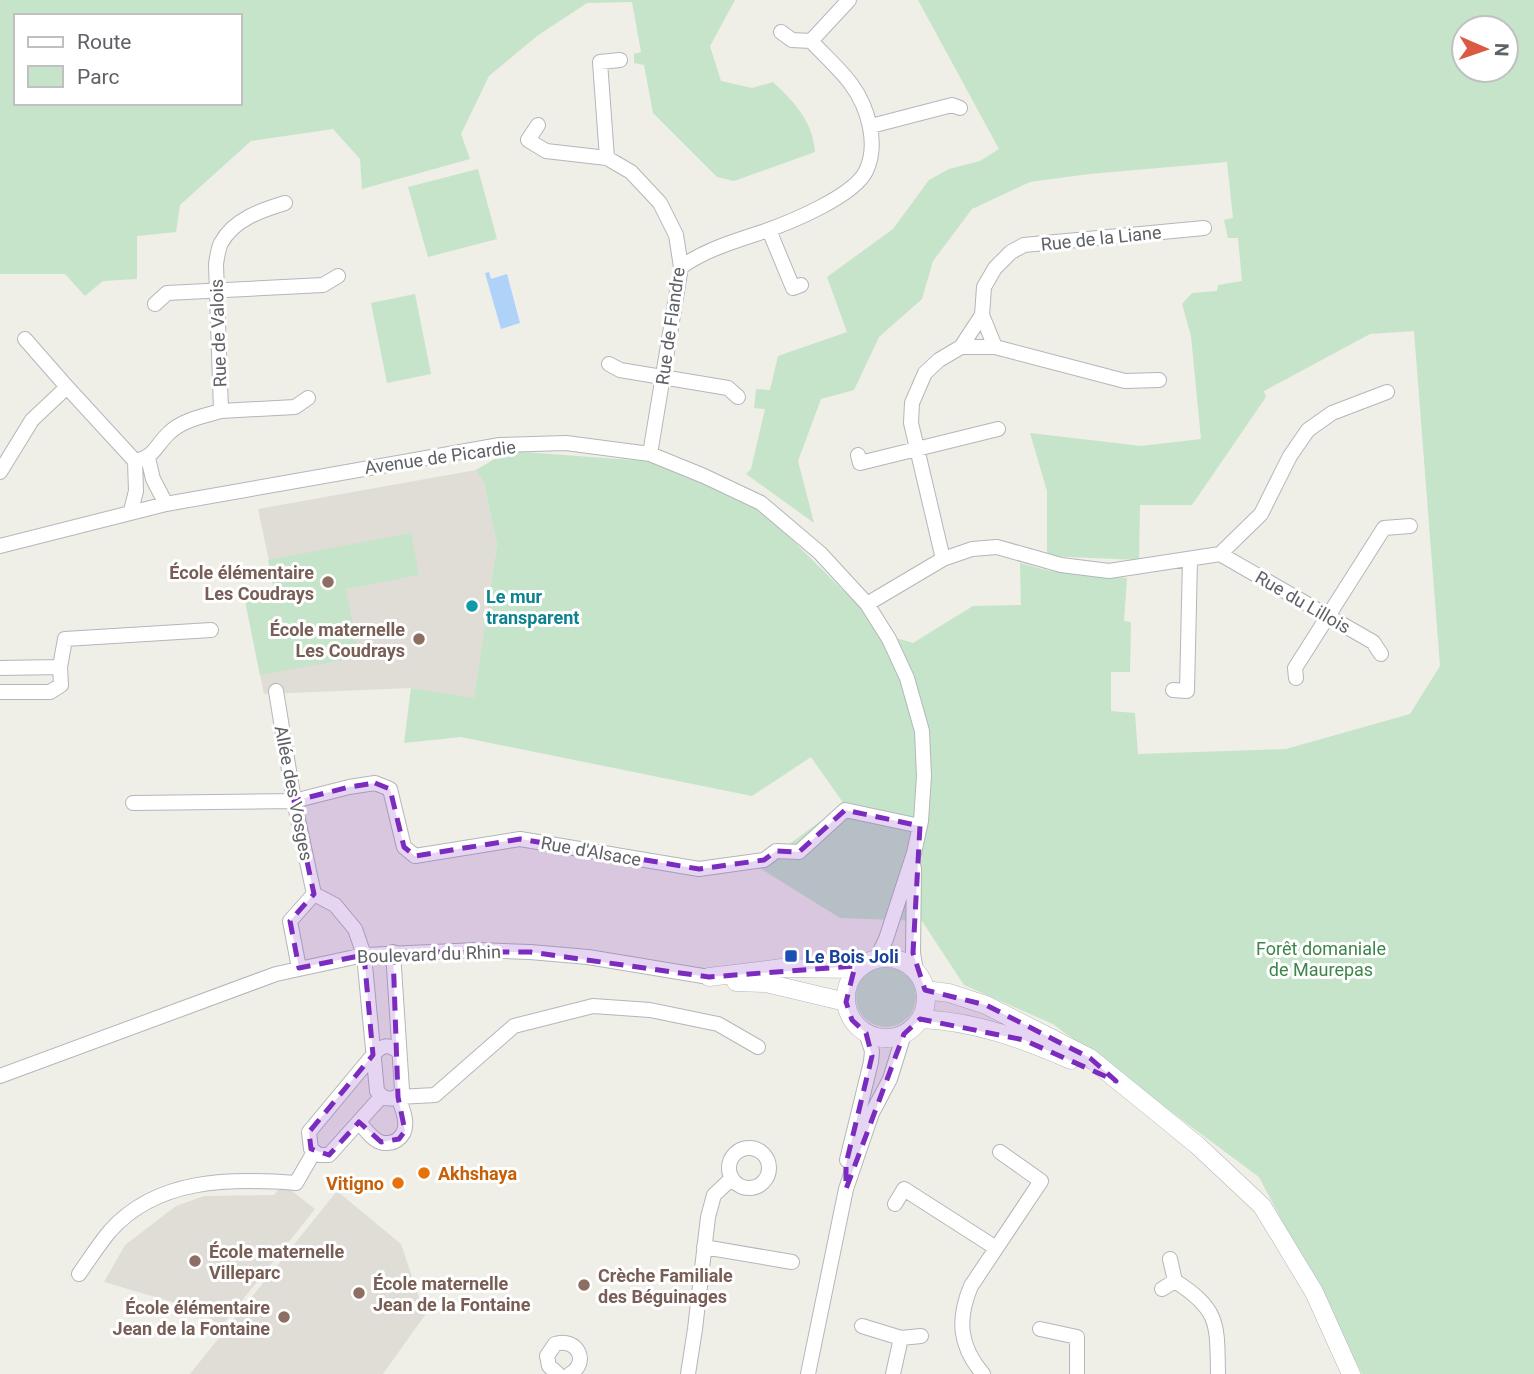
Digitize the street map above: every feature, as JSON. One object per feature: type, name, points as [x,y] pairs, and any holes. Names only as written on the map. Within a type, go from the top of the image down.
[{"type":"street","points":[[811,41],[849,0]]},
{"type":"street","points":[[681,267],[698,255],[769,230],[818,208],[845,192],[866,173],[871,126],[852,86],[811,41],[792,40],[781,32]]},
{"type":"street","points":[[607,158],[600,62],[620,61]]},
{"type":"street","points":[[871,126],[952,105],[960,108]]},
{"type":"street","name":"Rue de Flandre","points":[[538,125],[528,140],[546,151],[607,158],[631,172],[660,202],[676,236],[681,267],[650,454]]},
{"type":"street","name":"Rue de Valois","points":[[141,460],[170,431],[195,418],[221,411],[216,289],[216,264],[220,244],[235,227],[258,212],[285,203]]},
{"type":"street","name":"Rue de la Liane","points":[[943,559],[911,424],[912,403],[925,373],[939,360],[961,347],[982,315],[984,287],[995,268],[1011,252],[1024,245],[1204,228]]},
{"type":"street","points":[[769,230],[793,288],[801,285]]},
{"type":"street","points":[[155,304],[167,293],[323,285],[338,276]]},
{"type":"street","points":[[982,315],[995,347]]},
{"type":"street","points":[[25,339],[67,387],[141,460],[166,504]]},
{"type":"street","points":[[961,347],[995,347],[1125,381],[1159,380]]},
{"type":"street","points":[[610,364],[620,370],[728,388],[738,397]]},
{"type":"street","points":[[1,465],[32,420],[67,387]]},
{"type":"street","points":[[867,604],[943,559],[972,549],[997,547],[1061,565],[1109,571],[1220,554],[1261,514],[1290,456],[1308,430],[1332,413],[1387,392]]},
{"type":"street","points":[[221,411],[295,407],[308,398]]},
{"type":"street","points":[[858,455],[860,463],[998,429]]},
{"type":"street","name":"Avenue de Picardie","points":[[0,546],[131,511],[500,445],[566,443],[650,454],[704,476],[761,503],[820,553],[867,604],[889,639],[907,678],[922,731],[924,776],[920,826],[914,853],[877,958]]},
{"type":"street","points":[[131,511],[141,460]]},
{"type":"street","points":[[1296,678],[1296,668],[1384,528],[1410,526]]},
{"type":"street","name":"Rue du Lillois","points":[[1220,554],[1373,642],[1381,654]]},
{"type":"street","points":[[1173,690],[1187,691],[1190,559]]},
{"type":"street","points":[[0,692],[50,692],[61,685],[60,667],[65,639],[211,629]]},
{"type":"street","points":[[0,668],[60,667]]},
{"type":"street","name":"Allée des Vosges","points":[[276,691],[294,801],[314,894]]},
{"type":"street","name":"Rue d'Alsace","points":[[294,801],[375,783],[390,789],[404,847],[415,856],[520,839],[699,869],[764,860],[776,851],[799,852],[845,810],[920,826]]},
{"type":"street","points":[[133,803],[294,801]]},
{"type":"street","name":"Avenue de Picardie","points":[[914,853],[913,953],[916,971]]},
{"type":"street","points":[[299,968],[290,921],[314,894],[335,905],[355,929],[363,955],[377,1091],[390,1100],[435,1095],[514,1026],[593,1006],[650,1010],[718,1024],[758,1047]]},
{"type":"street","name":"Boulevard du Rhin","points":[[0,1076],[299,968],[393,952],[530,951],[588,957],[734,982],[766,983],[846,1002]]},
{"type":"street","points":[[359,1122],[381,1142],[390,1143],[399,1139],[405,1131],[405,1119],[398,1097],[402,1090],[393,952]]},
{"type":"street","points":[[808,1374],[846,1189],[872,1113],[890,1079],[904,1034],[920,1019],[926,1000],[925,990],[916,971],[899,960],[877,958],[858,969],[846,990],[846,1002],[852,1020],[866,1033],[885,1038],[904,1034]]},
{"type":"street","name":"Boulevard du Rhin","points":[[709,977],[782,968],[858,969]]},
{"type":"street","points":[[925,990],[948,993],[986,1005],[1090,1058],[1197,1145],[1262,1206],[1314,1292],[1351,1374]]},
{"type":"street","points":[[920,1019],[975,1026],[1024,1040],[1116,1081]]},
{"type":"street","points":[[846,1189],[846,1164],[871,1062],[872,1051],[866,1033]]},
{"type":"street","points":[[382,1097],[329,1154],[319,1155],[314,1152],[308,1141],[309,1132],[373,1055],[386,1045],[399,1052]]},
{"type":"street","points":[[79,1274],[110,1231],[131,1211],[158,1195],[211,1181],[296,1183],[314,1152]]},
{"type":"street","points":[[983,1374],[965,1344],[961,1321],[964,1303],[971,1286],[1041,1181],[1000,1152]]},
{"type":"street","points":[[688,1374],[708,1217],[714,1195],[732,1178]]},
{"type":"street","points":[[895,1205],[904,1189],[996,1248]]},
{"type":"street","points":[[704,1247],[792,1262]]},
{"type":"street","points":[[1170,1259],[1168,1285],[1197,1295],[1209,1308],[1217,1330],[1218,1374]]},
{"type":"street","points":[[862,1326],[901,1338],[920,1336]]},
{"type":"street","points":[[1040,1329],[1077,1337],[1077,1374]]},
{"type":"street","points":[[893,1374],[901,1338]]},
{"type":"street","points":[[558,1374],[549,1366],[547,1356],[551,1347],[561,1342],[571,1343],[579,1351],[580,1362],[574,1373]]},
{"type":"highlighted area","points":[[375,783],[390,789],[404,847],[415,856],[520,839],[699,869],[764,860],[776,851],[799,852],[845,810],[920,826],[913,953],[925,990],[986,1005],[1090,1058],[1116,1081],[1024,1040],[920,1019],[904,1034],[846,1189],[846,1164],[872,1056],[866,1033],[852,1020],[846,1002],[855,966],[709,977],[530,952],[393,952],[398,1097],[405,1131],[399,1139],[381,1142],[359,1122],[329,1155],[311,1149],[309,1132],[373,1055],[364,955],[299,968],[290,921],[314,894],[294,801]]},
{"type":"shaded area","name":"École élémentaire Les Coudrays","points":[[476,470],[484,483],[497,544],[474,699],[411,688],[264,694],[243,590],[277,599],[258,509]]},
{"type":"shaded area","name":"École maternelle Villeparc","points":[[283,1184],[315,1209],[221,1327],[200,1310],[104,1282],[125,1245],[176,1206],[204,1196],[274,1195]]},
{"type":"shaded area","points":[[337,1191],[401,1244],[425,1315],[383,1374],[190,1374]]},
{"type":"green space","points":[[0,0],[735,0],[710,46],[721,81],[752,88],[773,82],[801,113],[811,131],[815,152],[734,181],[717,177],[653,113],[644,65],[634,63],[634,54],[641,52],[632,2],[587,3],[537,36],[489,76],[461,134],[470,159],[362,189],[360,159],[333,129],[251,141],[180,205],[176,232],[137,236],[137,279],[103,281],[85,296],[65,274],[0,274]]},
{"type":"green space","name":"Forêt domaniale de Maurepas","points":[[918,0],[1534,0],[1534,1374],[1362,1374],[1259,1177],[1053,1024],[964,985],[922,921],[840,918],[758,867],[844,804],[811,757],[752,796],[461,737],[404,743],[411,688],[474,698],[497,544],[484,483],[476,470],[508,451],[647,461],[757,505],[889,636],[913,643],[973,606],[1021,605],[1020,563],[1050,571],[1127,578],[1124,621],[1131,622],[1130,672],[1111,672],[1111,711],[1135,713],[1138,754],[1286,749],[1410,714],[1440,666],[1414,331],[1370,334],[1264,391],[1266,397],[1192,505],[1140,505],[1139,560],[1047,556],[1047,491],[1030,433],[1141,446],[1201,439],[1191,336],[1182,304],[1192,293],[1217,291],[1218,285],[1242,281],[1238,238],[1228,238],[1224,220],[1233,218],[1227,162],[1030,182],[972,209],[933,261],[922,299],[879,337],[854,390],[821,399],[798,461],[814,523],[746,474],[751,469],[765,409],[754,408],[756,389],[770,390],[778,356],[847,332],[827,277],[893,229],[929,180],[949,169],[980,161],[999,149]]},
{"type":"green space","points":[[478,169],[497,239],[428,257],[408,187]]},
{"type":"green space","points":[[415,294],[431,374],[387,383],[371,303]]},
{"type":"green space","points":[[411,533],[419,575],[346,589],[359,657],[260,675],[243,590],[276,600],[268,560]]},
{"type":"green space","points":[[886,967],[903,972],[911,980],[916,997],[911,1014],[903,1022],[886,1027],[869,1022],[861,1014],[856,997],[861,980],[869,972]]},
{"type":"water","points":[[489,272],[491,279],[507,274],[520,323],[501,329],[485,273]]},
{"type":"place","name":"École élémentaire Les Coudrays","points":[[328,582]]},
{"type":"place","name":"Le mur transparent","points":[[472,606]]},
{"type":"place","name":"École maternelle Les Coudrays","points":[[419,639]]},
{"type":"place","name":"Le Bois Joli","points":[[791,956]]},
{"type":"place","name":"Akhshaya","points":[[424,1173]]},
{"type":"place","name":"Vitigno","points":[[398,1183]]},
{"type":"place","name":"École maternelle Villeparc","points":[[195,1261]]},
{"type":"place","name":"Crèche Familiale des Béguinages","points":[[584,1285]]},
{"type":"place","name":"École maternelle Jean de la Fontaine","points":[[359,1293]]},
{"type":"place","name":"École élémentaire Jean de la Fontaine","points":[[284,1317]]}]
